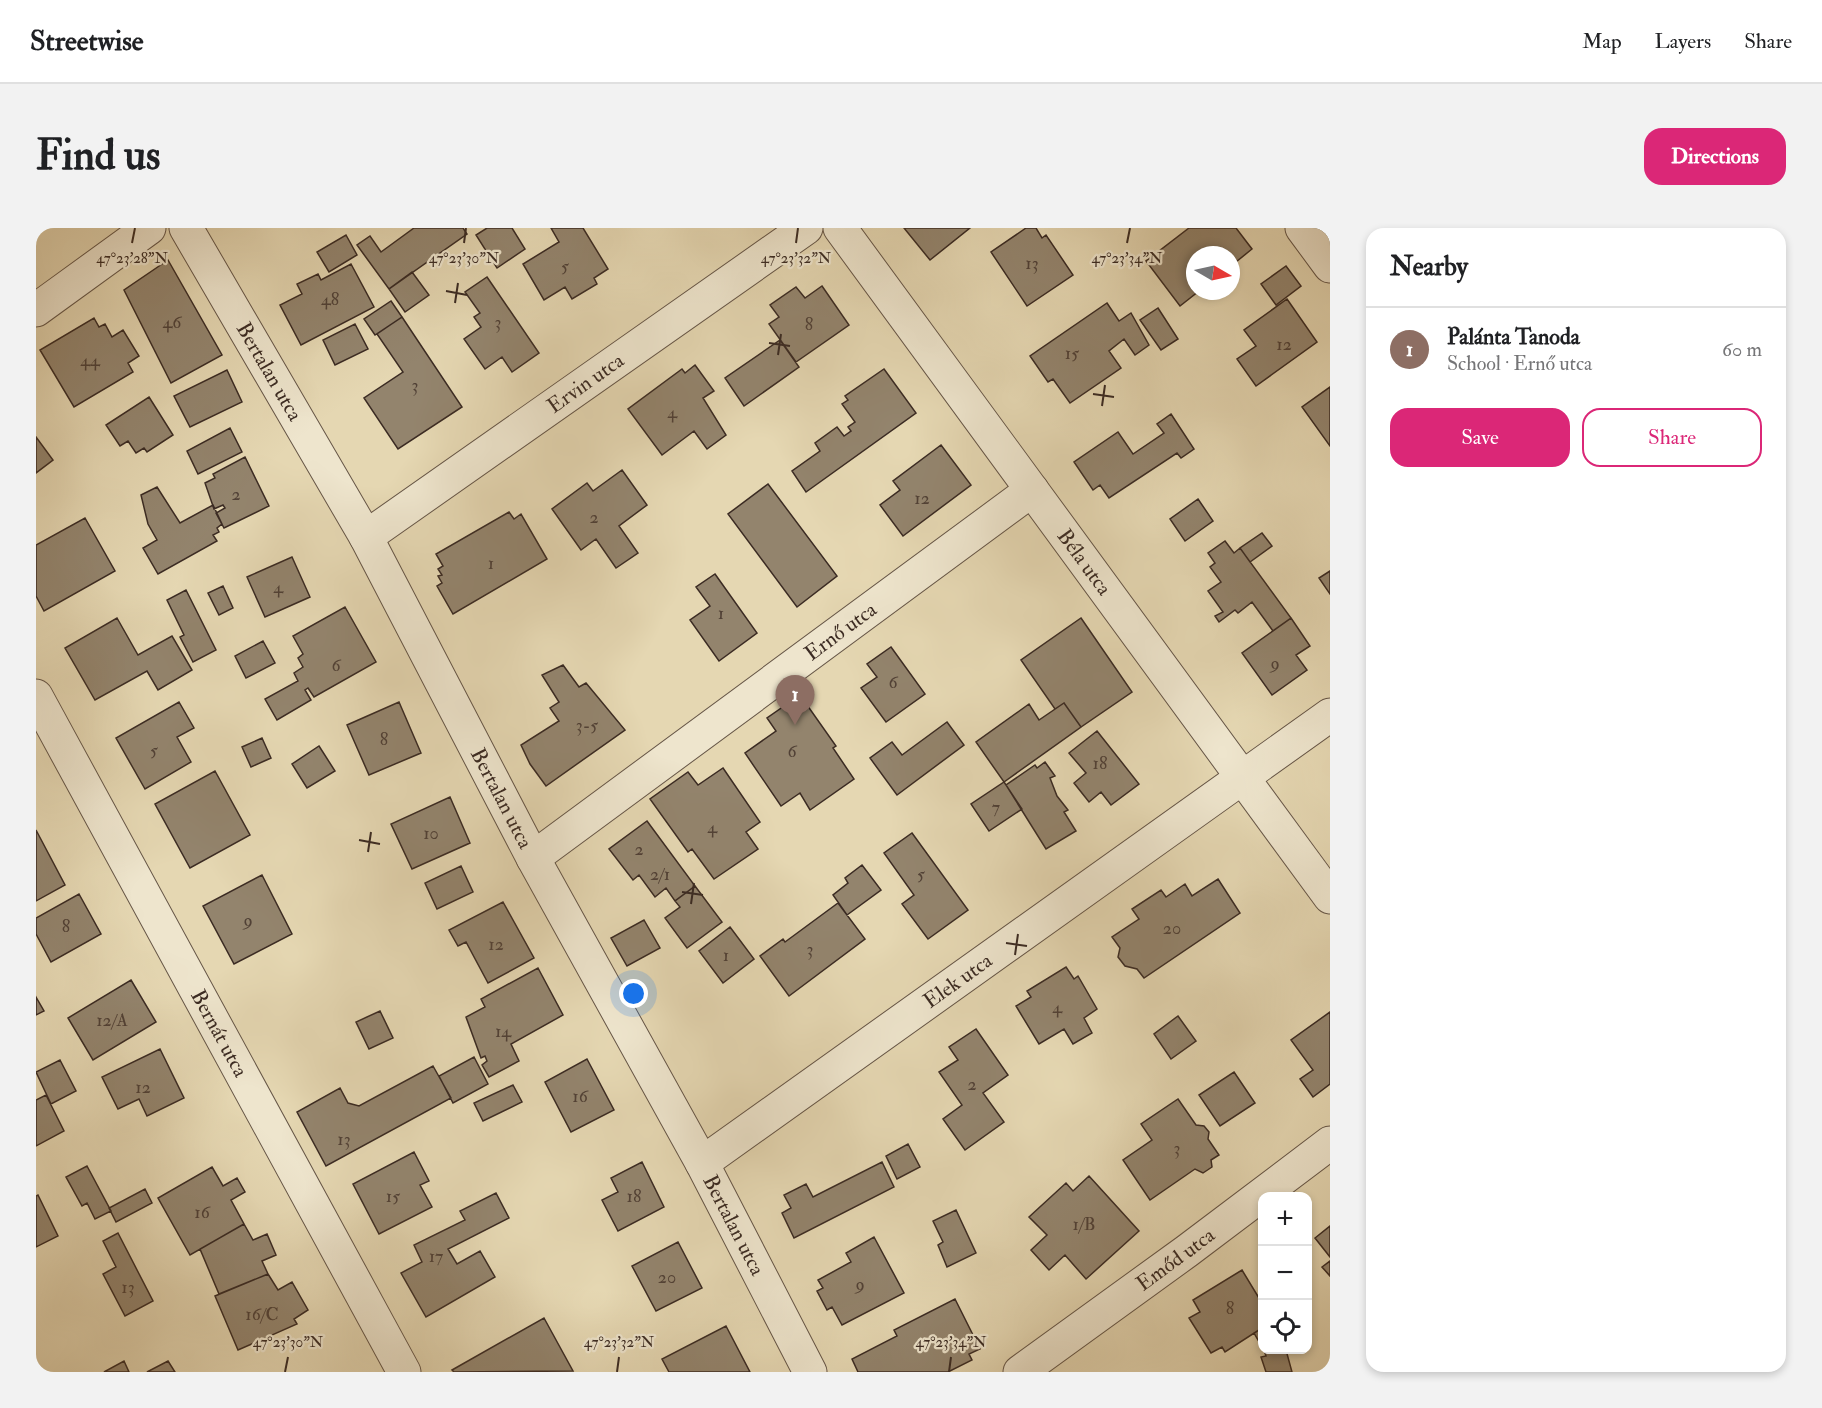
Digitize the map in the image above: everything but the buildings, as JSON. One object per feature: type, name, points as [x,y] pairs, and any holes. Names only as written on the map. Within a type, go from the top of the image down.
[{"type":"street","points":[[36,310],[149,228]]},
{"type":"street","name":"Bertalan utca","points":[[186,228],[366,537],[533,858],[702,1163],[810,1372]]},
{"type":"street","name":"Ervin utca","points":[[366,537],[806,228]]},
{"type":"street","name":"Béla utca","points":[[840,228],[1330,897]]},
{"type":"street","points":[[1302,228],[1330,266]]},
{"type":"street","name":"Ernő utca","points":[[533,858],[1032,490]]},
{"type":"street","name":"Bernát utca","points":[[36,696],[404,1372]]},
{"type":"street","name":"Elek utca","points":[[702,1163],[1330,715]]},
{"type":"street","name":"Emőd utca","points":[[1020,1372],[1187,1251],[1330,1143]]},
{"type":"place","name":"Palánta Tanoda","points":[[795,725]]}]
